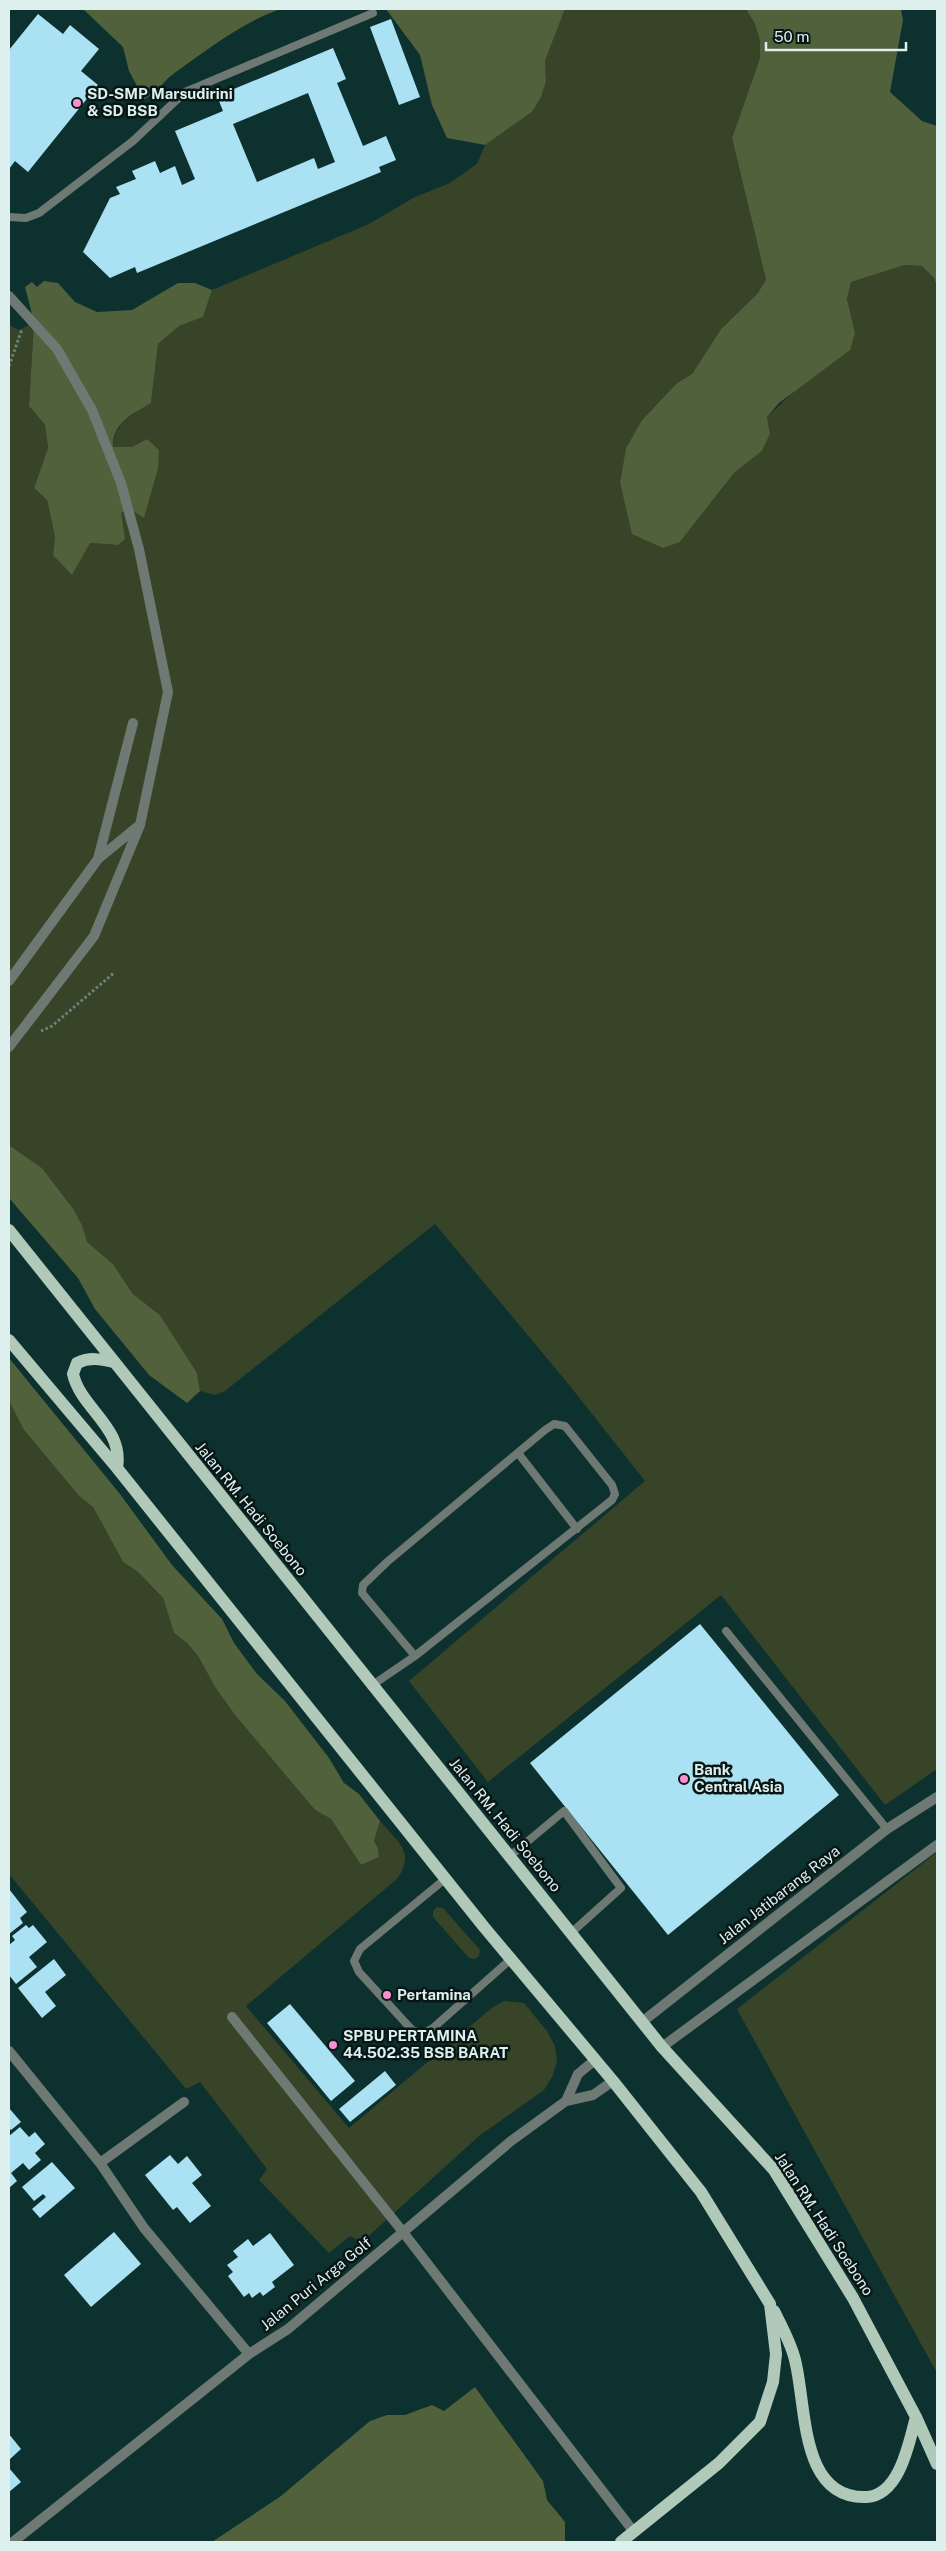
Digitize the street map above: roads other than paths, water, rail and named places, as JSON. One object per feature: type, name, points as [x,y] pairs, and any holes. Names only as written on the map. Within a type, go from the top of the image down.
[{"type":"main road","name":"Jalan RM. Hadi Soebono","points":[[9,1230],[662,2047],[774,2170],[853,2298],[916,2417],[937,2464]]},
{"type":"main road","points":[[9,1340],[117,1468],[445,1879],[614,2081],[701,2192],[770,2304],[791,2345],[804,2405],[810,2445],[821,2476],[830,2486],[847,2495],[872,2496],[885,2488],[900,2470],[916,2417]]},
{"type":"main road","points":[[113,1362],[85,1359],[77,1363],[73,1374],[83,1393],[105,1422],[115,1442],[119,1456],[117,1468]]},
{"type":"main road","points":[[621,2542],[719,2463],[760,2422],[773,2382],[776,2354],[770,2304]]},
{"type":"street","points":[[9,296],[57,349],[92,410],[121,483],[139,549],[168,692],[140,825],[94,936],[9,1047]]},
{"type":"street","points":[[98,859],[133,723]]},
{"type":"street","points":[[9,981],[98,859],[140,825]]},
{"type":"street","name":"Jalan Jatibarang Raya","points":[[642,2022],[887,1829],[935,1802]]},
{"type":"street","points":[[662,2047],[937,1845]]},
{"type":"street","points":[[232,2017],[403,2232],[634,2532]]},
{"type":"street","points":[[9,2052],[100,2163],[144,2228],[249,2354]]},
{"type":"street","points":[[566,2101],[578,2074],[595,2060]]},
{"type":"street","name":"Jalan Puri Arga Golf","points":[[13,2542],[249,2354],[288,2329],[511,2141],[566,2101],[593,2095],[614,2081]]},
{"type":"street","points":[[100,2163],[184,2102]]},
{"type":"lane","points":[[9,217],[26,218],[40,213],[133,141],[185,92],[373,13]]},
{"type":"lane","points":[[372,1686],[415,1656],[612,1500],[614,1494],[612,1485],[564,1426],[559,1423],[554,1424],[387,1562],[363,1585],[362,1593],[415,1656]]},
{"type":"lane","points":[[518,1453],[577,1529]]},
{"type":"lane","points":[[726,1631],[887,1829]]},
{"type":"lane","points":[[509,1857],[564,1811],[622,1888],[571,1933]]},
{"type":"lane","points":[[445,1879],[360,1948],[354,1960],[359,1972],[413,2031],[423,2033],[433,2028],[511,1959]]},
{"type":"place","name":"SD-SMP Marsudirini & SD BSB","points":[[77,103]]},
{"type":"place","name":"Bank Central Asia","points":[[684,1779]]},
{"type":"place","name":"Pertamina","points":[[387,1995]]},
{"type":"place","name":"SPBU PERTAMINA 44.502.35 BSB BARAT","points":[[333,2045]]}]
